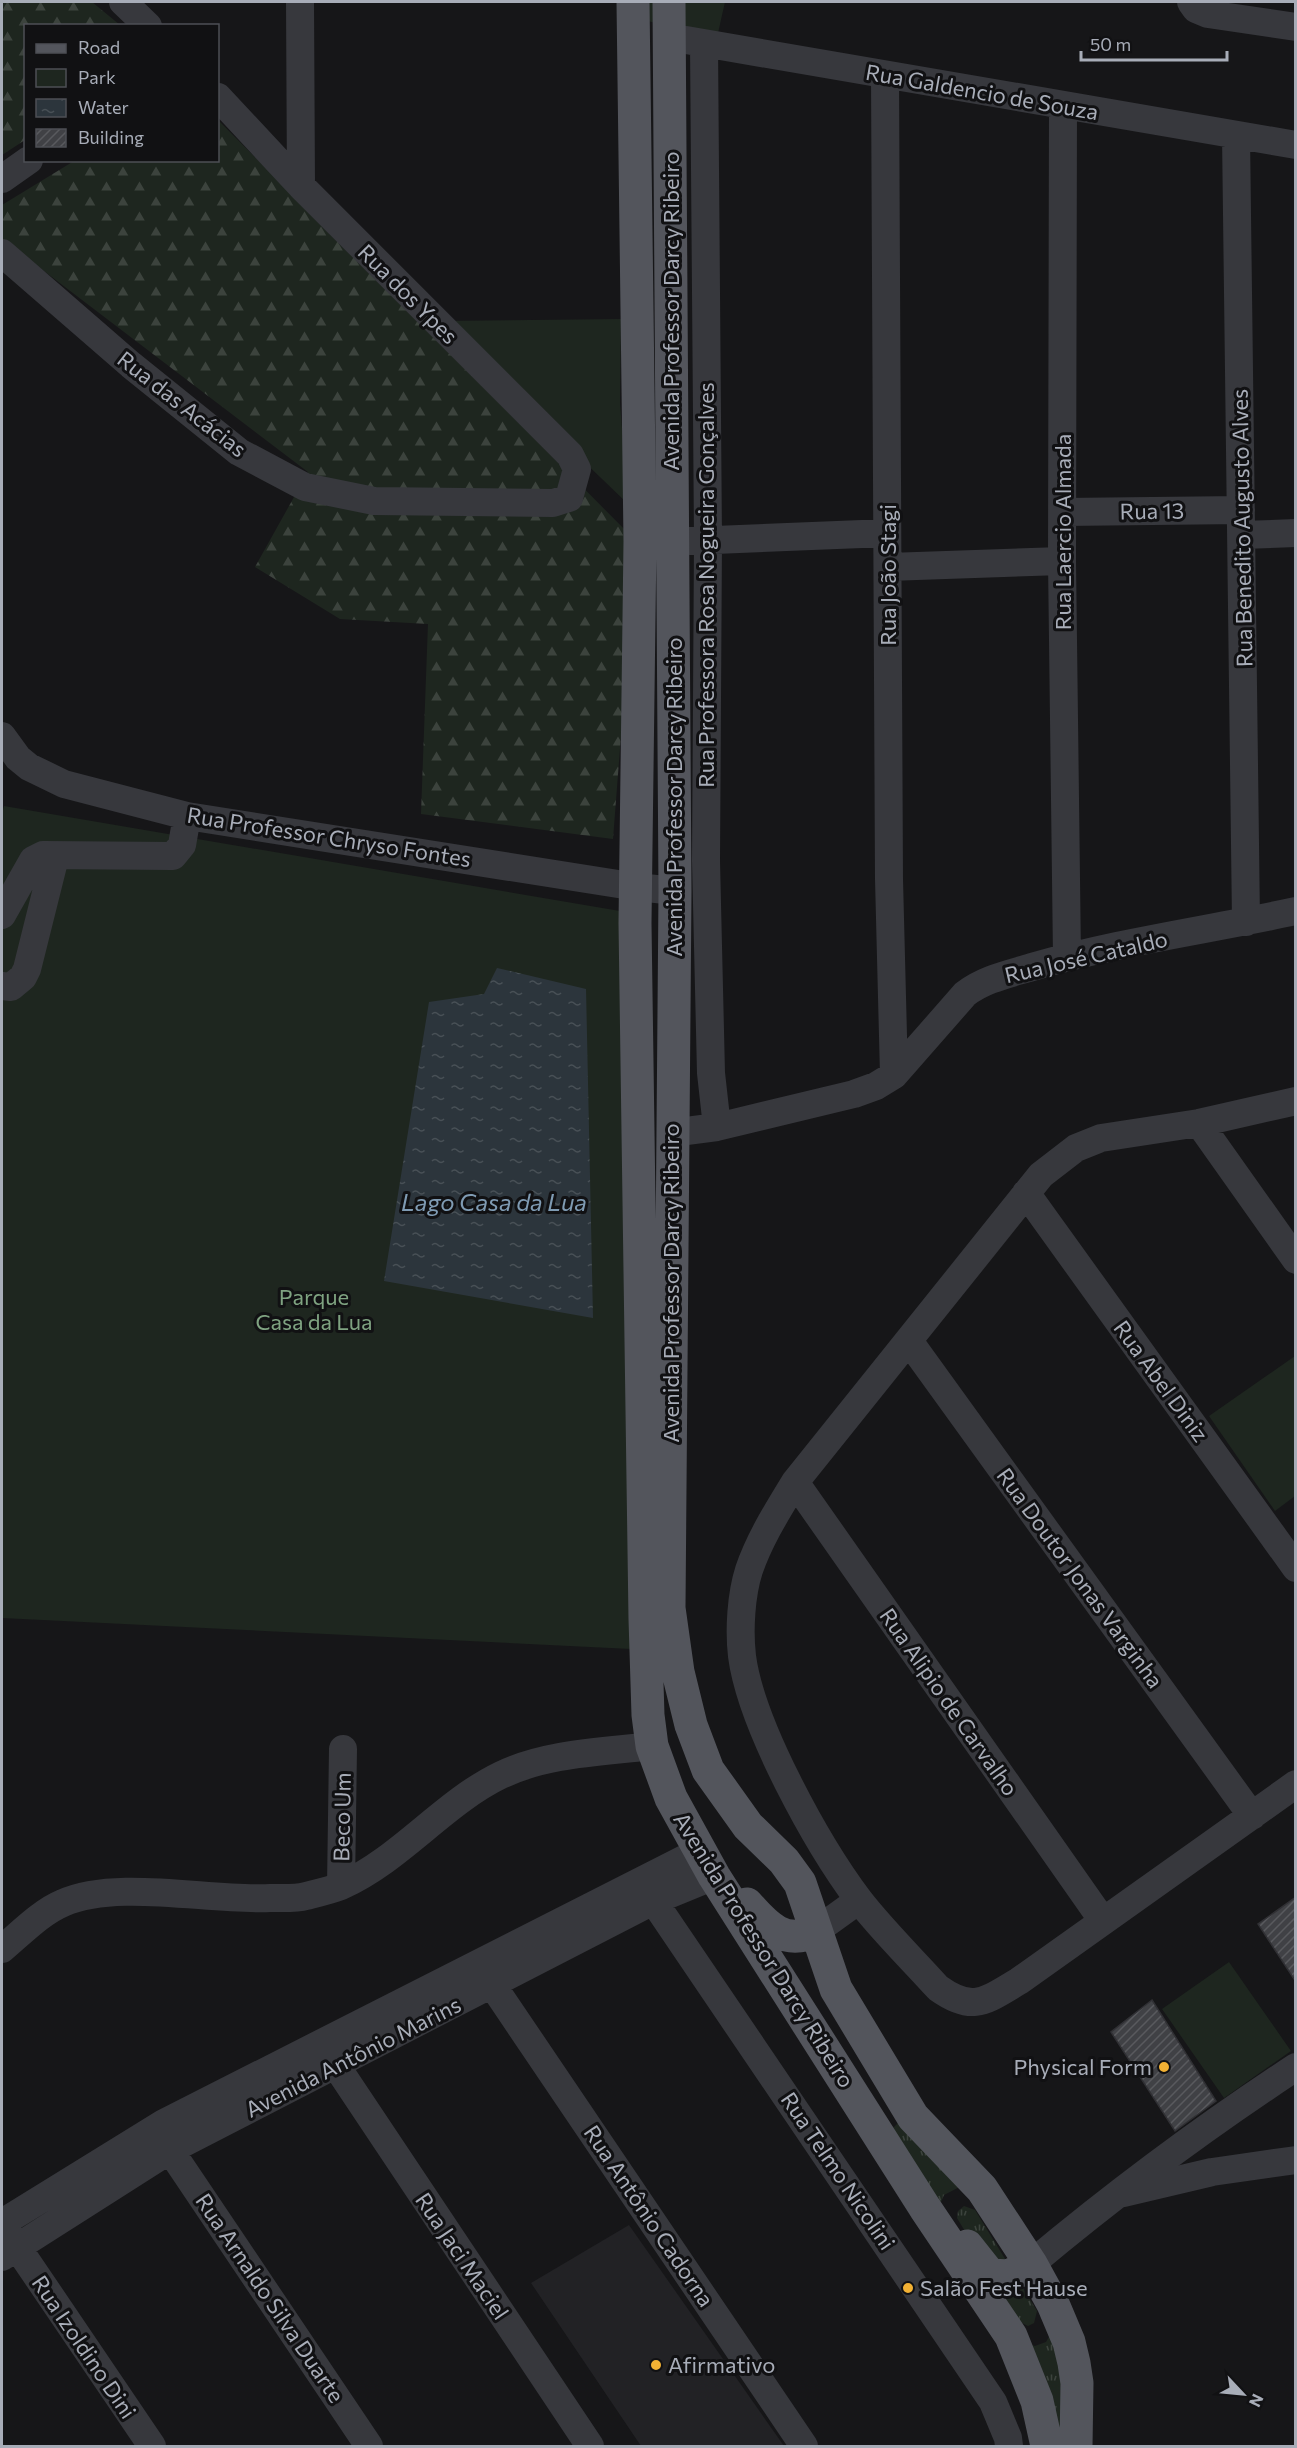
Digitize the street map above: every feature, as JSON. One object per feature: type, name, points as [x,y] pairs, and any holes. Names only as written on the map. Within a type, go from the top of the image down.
[{"type":"main road","name":"Avenida Professor Darcy Ribeiro","points":[[633,2],[640,541],[635,923],[643,1542],[646,1680],[652,1746],[671,1798],[712,1872],[925,2208],[1011,2336],[1037,2401],[1047,2446]]},
{"type":"main road","name":"Avenida Professor Darcy Ribeiro","points":[[669,2],[675,891],[671,1133],[669,1608],[678,1672],[691,1725],[708,1770],[748,1826],[800,1883],[836,1989],[913,2117],[973,2177],[1031,2264],[1053,2304],[1071,2353],[1077,2383],[1076,2446]]},
{"type":"main road","points":[[652,1746],[672,1750],[708,1770]]},
{"type":"main road","points":[[748,1826],[724,1829],[713,1835],[712,1872],[740,1896],[766,1926],[777,1933],[797,1937],[816,1931]]},
{"type":"main road","points":[[925,2208],[942,2215],[952,2224],[990,2275],[1009,2277],[1031,2264]]},
{"type":"street","points":[[123,2],[146,24]]},
{"type":"street","points":[[300,2],[301,186]]},
{"type":"street","points":[[1191,2],[1196,9],[1208,14],[1296,27]]},
{"type":"street","name":"Rua Galdencio de Souza","points":[[669,37],[1063,107],[1296,145]]},
{"type":"street","name":"Rua Professora Rosa Nogueira Gonçalves","points":[[704,44],[708,540],[706,861],[711,1073],[717,1127]]},
{"type":"street","name":"Rua João Stagi","points":[[885,75],[889,879],[894,1075]]},
{"type":"street","name":"Rua dos Ypes","points":[[219,98],[301,186],[570,455],[577,469],[569,498]]},
{"type":"street","name":"Rua Laercio Almada","points":[[1063,107],[1062,561],[1067,957]]},
{"type":"street","name":"Rua Benedito Augusto Alves","points":[[1236,135],[1246,922]]},
{"type":"street","points":[[2,179],[26,162]]},
{"type":"street","name":"Rua das Acácias","points":[[2,253],[131,365],[239,452],[305,487],[374,501],[554,503],[569,498]]},
{"type":"street","name":"Rua 13","points":[[1063,512],[1242,523],[1296,533]]},
{"type":"street","points":[[673,542],[887,532]]},
{"type":"street","points":[[888,567],[1062,561]]},
{"type":"street","name":"Rua Professor Chryso Fontes","points":[[2,736],[18,758],[29,767],[64,784],[188,816],[637,887],[675,891]]},
{"type":"street","points":[[2,915],[33,860],[43,855],[55,857],[103,854],[173,856],[182,845],[188,816]]},
{"type":"street","points":[[2,986],[11,987],[18,983],[27,969],[55,857]]},
{"type":"street","name":"Rua José Cataldo","points":[[671,1133],[717,1127],[854,1094],[876,1086],[894,1075],[954,1004],[975,987],[1067,957],[1296,911]]},
{"type":"street","points":[[1296,1101],[1199,1123],[1101,1138],[1076,1148],[1041,1175],[795,1482],[765,1532],[749,1572],[742,1609],[742,1656],[756,1710],[818,1839],[860,1900],[938,1988],[953,1999],[969,2004],[988,2000],[1019,1981],[1296,1784]]},
{"type":"street","points":[[1199,1123],[1296,1260]]},
{"type":"street","name":"Rua Abel Diniz","points":[[1026,1193],[1296,1568]]},
{"type":"street","name":"Rua Doutor Jonas Varginha","points":[[909,1341],[1252,1816]]},
{"type":"street","name":"Rua Alipio de Carvalho","points":[[795,1482],[1103,1922]]},
{"type":"street","points":[[2,1949],[62,1903],[89,1895],[132,1892],[248,1899],[303,1897],[341,1886],[384,1859],[455,1804],[499,1776],[524,1765],[550,1759],[652,1746]]},
{"type":"street","name":"Beco Um","points":[[341,1886],[343,1749]]},
{"type":"street","points":[[791,1871],[806,1863],[818,1839]]},
{"type":"street","name":"Avenida Antônio Marins","points":[[9,2252],[170,2150],[328,2055],[647,1892],[712,1872]]},
{"type":"street","name":"Avenida Antônio Marins","points":[[2,2223],[164,2123],[493,1986],[647,1892]]},
{"type":"street","name":"Rua Telmo Nicolini","points":[[647,1892],[993,2402],[1009,2446]]},
{"type":"street","points":[[816,1931],[860,1900]]},
{"type":"street","name":"Rua Antônio Cadorna","points":[[493,1986],[804,2446]]},
{"type":"street","name":"Rua Jaci Maciel","points":[[328,2055],[590,2446]]},
{"type":"street","points":[[1031,2264],[1113,2196],[1204,2128],[1296,2067]]},
{"type":"street","name":"Rua Arnaldo Silva Duarte","points":[[170,2150],[369,2446]]},
{"type":"street","points":[[1113,2196],[1212,2172],[1296,2160]]},
{"type":"street","name":"Rua Izoldino Dini","points":[[2,2223],[9,2252],[152,2446]]},
{"type":"shaded area","name":"Afirmativo","points":[[629,2225],[784,2446],[641,2446],[531,2283]]},
{"type":"green space","points":[[2,2],[92,2],[119,24],[24,24],[24,141],[2,155]]},
{"type":"green space","points":[[645,2],[725,2],[716,42],[645,20]]},
{"type":"green space","points":[[219,121],[636,541],[613,839],[421,814],[428,624],[340,619],[255,567],[308,472],[2,239],[2,205],[72,162],[219,162]]},
{"type":"green space","points":[[621,319],[620,403],[628,504],[438,321]]},
{"type":"green space","name":"Parque Casa da Lua","points":[[4,806],[620,911],[631,1649],[2,1618],[2,813]]},
{"type":"green space","points":[[1295,1356],[1295,1496],[1275,1511],[1209,1416]]},
{"type":"green space","points":[[1229,1962],[1291,2051],[1224,2098],[1162,2009]]},
{"type":"green space","points":[[898,2123],[965,2184],[944,2195],[938,2209],[892,2129]]},
{"type":"green space","points":[[964,2206],[975,2210],[1037,2311],[1034,2323],[1028,2326],[1020,2322],[957,2218],[958,2211]]},
{"type":"green space","points":[[1056,2325],[1064,2352],[1063,2441],[1022,2343],[1035,2346],[1046,2342]]},
{"type":"water","name":"Lago Casa da Lua","points":[[497,968],[586,989],[593,1318],[384,1281],[429,1002],[484,994]]},
{"type":"building","points":[[1296,1897],[1296,1982],[1258,1924]]},
{"type":"building","name":"Physical Form","points":[[1152,2000],[1216,2101],[1175,2131],[1111,2032]]},
{"type":"place","name":"Physical Form","points":[[1164,2067]]},
{"type":"place","name":"Salão Fest Hause","points":[[908,2288]]},
{"type":"place","name":"Afirmativo","points":[[656,2365]]}]
